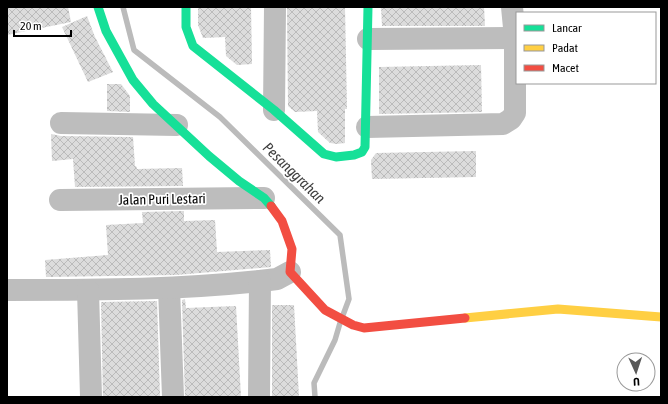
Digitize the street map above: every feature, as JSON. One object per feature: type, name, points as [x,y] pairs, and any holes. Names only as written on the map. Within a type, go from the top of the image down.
[{"type":"street","points":[[98,7],[106,31],[133,80],[152,104],[177,125],[208,156],[239,181],[264,198],[282,221],[292,249],[290,272],[325,310],[353,325],[364,328],[558,309],[661,317]]},
{"type":"street","points":[[186,7],[186,27],[193,46],[274,110],[324,154],[336,157],[354,155],[362,152],[365,148],[368,7]]},
{"type":"street","points":[[274,110],[275,7]]},
{"type":"street","points":[[366,127],[503,124],[511,119],[515,113],[515,38],[512,7]]},
{"type":"street","points":[[368,39],[515,38]]},
{"type":"street","points":[[61,124],[177,125]]},
{"type":"street","name":"Jalan Puri Lestari","points":[[60,200],[264,198]]},
{"type":"street","points":[[7,290],[168,288],[277,279],[290,272]]},
{"type":"street","points":[[259,397],[260,281]]},
{"type":"street","points":[[168,288],[173,397]]},
{"type":"street","points":[[88,290],[91,397]]},
{"type":"building","points":[[7,7],[68,7],[71,22],[7,35]]},
{"type":"building","points":[[198,7],[251,7],[252,64],[237,65],[226,56],[225,37],[203,38],[198,25]]},
{"type":"building","points":[[345,7],[347,109],[345,109],[345,143],[337,144],[330,143],[318,132],[317,111],[295,112],[288,106],[287,8]]},
{"type":"building","points":[[381,7],[484,7],[485,26],[382,26]]},
{"type":"building","points":[[87,16],[95,37],[113,72],[88,82],[62,27]]},
{"type":"building","points":[[481,65],[482,112],[379,114],[379,67]]},
{"type":"building","points":[[107,84],[121,84],[130,96],[130,112],[107,111]]},
{"type":"building","points":[[51,134],[61,136],[133,137],[135,166],[137,169],[182,168],[183,186],[75,187],[73,159],[52,161]]},
{"type":"building","points":[[476,151],[476,177],[372,179],[371,160],[376,153]]},
{"type":"building","points":[[184,211],[184,221],[215,220],[217,252],[270,250],[271,267],[176,275],[46,277],[45,260],[108,255],[106,225],[143,223],[142,212]]},
{"type":"building","points":[[185,299],[186,308],[236,306],[241,397],[185,397],[182,300]]},
{"type":"building","points":[[157,301],[160,397],[103,397],[101,302]]},
{"type":"building","points":[[272,305],[294,305],[299,397],[272,397]]},
{"type":"waterway","name":"Pesanggrahan","points":[[123,7],[134,50],[220,117],[340,235],[349,299],[343,315]]},
{"type":"waterway","name":"Pesanggrahan","points":[[315,397],[314,383],[335,340],[340,323]]},
{"type":"traffic: fast","points":[[98,7],[106,31],[133,80],[153,104],[209,156],[239,181],[264,198],[271,206]]},
{"type":"traffic: fast","points":[[186,7],[186,27],[193,46],[274,110],[324,154],[336,157],[354,155],[362,152],[365,147],[368,7]]},
{"type":"traffic: slow","points":[[465,318],[558,309],[661,317]]},
{"type":"traffic: jam","points":[[271,206],[282,221],[292,249],[290,272],[325,310],[353,325],[364,328],[465,318]]}]
